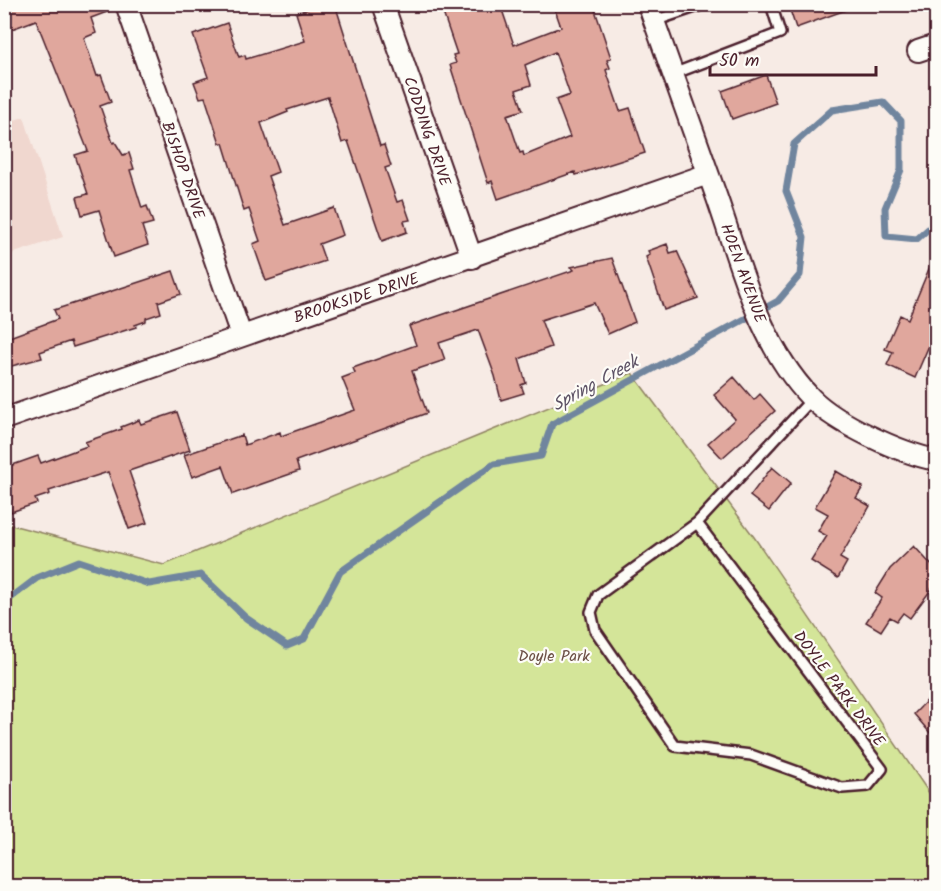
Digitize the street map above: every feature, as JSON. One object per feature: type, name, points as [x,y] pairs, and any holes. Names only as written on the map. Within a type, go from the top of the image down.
[{"type":"street","name":"BISHOP DRIVE","points":[[126,4],[241,335]]},
{"type":"street","name":"CODDING DRIVE","points":[[383,4],[472,258]]},
{"type":"street","name":"HOEN AVENUE","points":[[651,13],[748,287],[767,335],[784,365],[812,399],[876,439],[936,464]]},
{"type":"street","name":"BROOKSIDE DRIVE","points":[[4,419],[708,174]]},
{"type":"lane","points":[[651,13],[704,4]]},
{"type":"lane","points":[[673,74],[780,33],[771,4]]},
{"type":"lane","name":"DOYLE PARK DRIVE","points":[[697,523],[882,770],[868,786],[842,788],[751,755],[675,746],[595,630],[591,612],[598,595],[697,523],[812,399]]},
{"type":"shaded area","points":[[24,117],[63,237],[5,256],[5,123]]},
{"type":"green space","name":"Doyle Park","points":[[632,373],[754,537],[936,803],[936,886],[5,886],[4,523],[164,565]]},
{"type":"building","points":[[4,4],[114,4],[115,9],[91,18],[96,33],[84,38],[97,76],[101,75],[111,102],[100,106],[113,143],[115,142],[123,155],[129,153],[134,169],[130,170],[142,208],[147,206],[153,223],[142,226],[148,245],[114,257],[99,210],[82,215],[77,197],[88,194],[75,155],[88,151],[36,20],[4,32]]},
{"type":"building","points":[[306,4],[335,4],[380,146],[384,145],[391,166],[385,168],[397,202],[403,200],[410,220],[404,221],[407,232],[382,241],[348,141],[342,143],[328,97],[287,110],[288,112],[261,123],[278,172],[268,176],[285,225],[334,208],[343,235],[319,244],[325,261],[266,281],[253,244],[260,241],[249,209],[244,211],[223,143],[220,143],[205,97],[200,98],[194,82],[208,77],[193,35],[227,23],[239,57],[245,55],[246,59],[305,41],[296,13],[308,9]]},
{"type":"building","points":[[440,4],[500,4],[514,45],[561,27],[553,4],[593,4],[611,58],[607,60],[610,68],[606,70],[620,111],[630,108],[645,153],[576,175],[575,172],[498,199],[492,181],[488,183],[450,65],[456,63],[453,55],[457,54]],"holes":[[[555,52],[570,95],[556,100],[570,137],[524,156],[523,152],[520,153],[507,115],[523,110],[516,90],[531,85],[525,65]]]},
{"type":"building","points":[[788,4],[854,4],[854,7],[796,28]]},
{"type":"building","points":[[766,75],[776,103],[732,119],[722,91]]},
{"type":"building","points":[[667,244],[670,253],[677,251],[698,298],[664,310],[646,257],[650,255],[648,251]]},
{"type":"building","points":[[936,252],[936,329],[915,378],[887,365],[893,352],[885,349],[900,315],[908,319]]},
{"type":"building","points":[[612,258],[635,322],[608,334],[594,303],[541,320],[551,347],[519,359],[526,383],[521,385],[524,393],[501,400],[478,330],[439,343],[445,360],[412,371],[427,413],[296,461],[299,471],[233,494],[223,466],[192,477],[184,455],[242,435],[245,445],[280,432],[281,436],[355,410],[342,378],[355,373],[353,368],[416,345],[409,326],[574,270],[571,267]]},
{"type":"building","points":[[173,271],[181,294],[158,302],[161,313],[146,318],[146,321],[135,325],[136,327],[73,347],[71,341],[40,352],[42,358],[4,368],[4,339],[58,319],[54,310]]},
{"type":"building","points":[[734,377],[754,400],[760,394],[775,411],[722,458],[708,443],[735,419],[714,395]]},
{"type":"building","points":[[177,412],[190,450],[129,471],[147,523],[129,529],[108,472],[49,491],[50,494],[35,499],[37,503],[11,512],[9,506],[4,508],[4,468],[38,456],[41,463],[87,446],[85,442],[122,429],[121,427],[139,420],[141,424]]},
{"type":"building","points":[[772,467],[791,483],[769,511],[750,496]]},
{"type":"building","points":[[836,471],[863,487],[856,498],[870,506],[840,558],[847,562],[838,578],[811,561],[827,536],[818,531],[828,514],[815,507]]},
{"type":"building","points":[[914,546],[936,570],[936,583],[910,618],[903,613],[897,621],[890,617],[881,631],[866,622],[882,598],[875,593],[890,569]]},
{"type":"building","points":[[936,691],[936,740],[914,714]]},
{"type":"waterway","name":"Spring Creek","points":[[4,603],[37,578],[79,561],[149,584],[201,575],[246,618],[287,646],[304,639],[340,572],[494,464],[541,456],[552,424],[778,301],[800,275],[804,237],[786,191],[794,144],[832,110],[883,102],[901,121],[901,170],[885,208],[886,236],[917,239],[936,222]]}]
